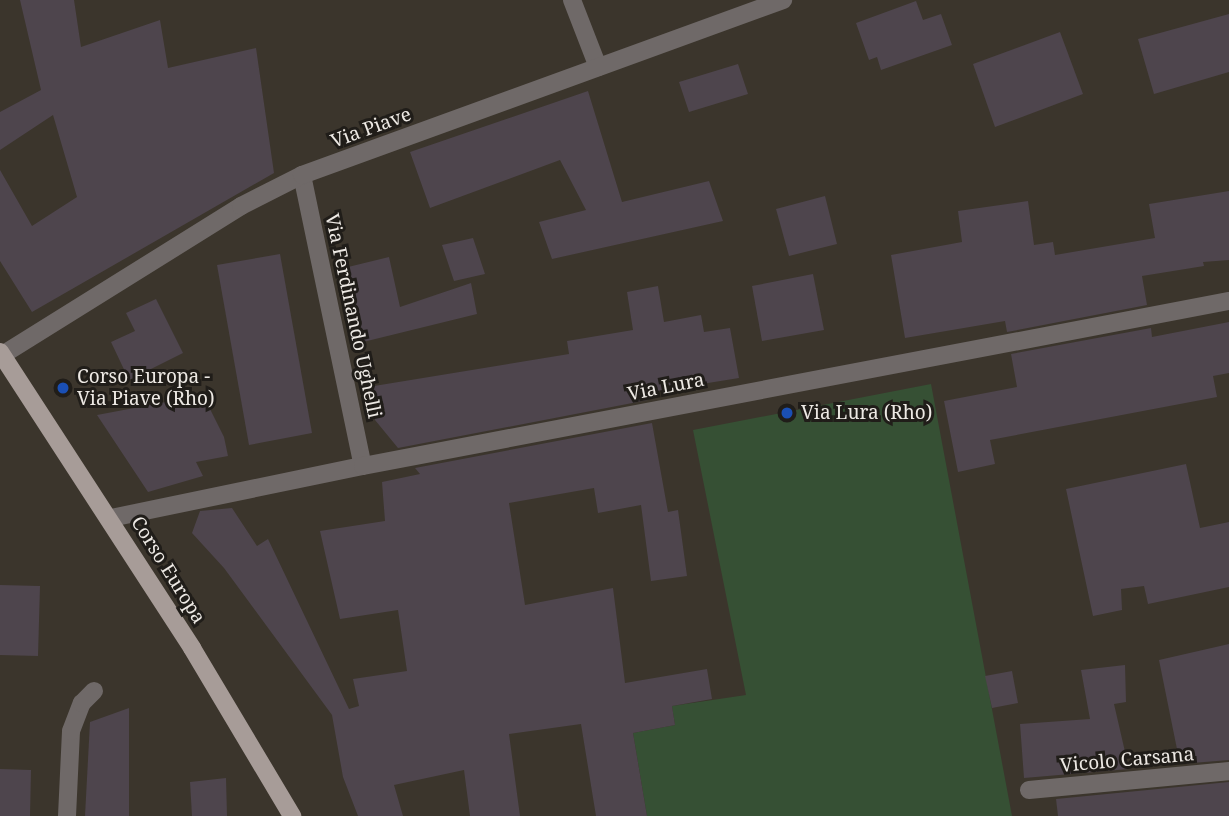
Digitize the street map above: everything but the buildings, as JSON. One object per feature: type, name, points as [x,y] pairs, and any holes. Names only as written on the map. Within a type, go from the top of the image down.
[{"type":"main road","name":"Corso Europa","points":[[1,353],[111,518],[292,816]]},
{"type":"street","points":[[572,0],[598,67]]},
{"type":"street","name":"Via Piave","points":[[1,353],[241,206],[302,175],[783,0]]},
{"type":"street","name":"Via Ferdinando Ughelli","points":[[302,175],[363,466]]},
{"type":"street","name":"Via Lura","points":[[111,518],[363,466],[1229,301]]},
{"type":"street","points":[[67,816],[71,731],[82,703],[94,691]]},
{"type":"street","name":"Vicolo Carsana","points":[[1029,790],[1229,772]]},
{"type":"green space","points":[[931,384],[1012,816],[647,816],[633,733],[675,725],[672,706],[746,695],[693,430]]},
{"type":"place","name":"Corso Europa - Via Piave (Rho)","points":[[63,388]]},
{"type":"place","name":"Via Lura (Rho)","points":[[787,413]]}]
